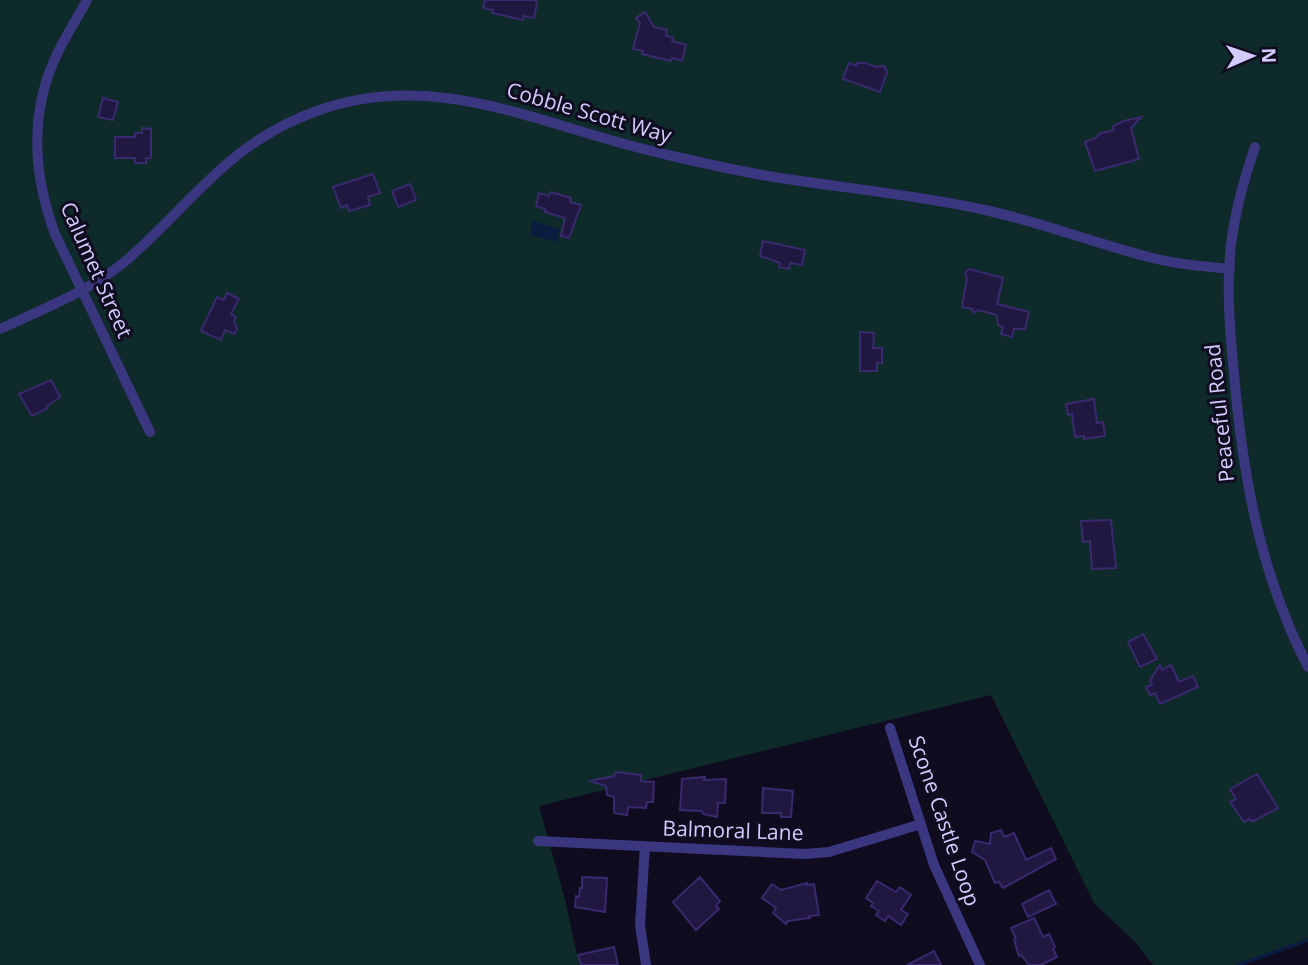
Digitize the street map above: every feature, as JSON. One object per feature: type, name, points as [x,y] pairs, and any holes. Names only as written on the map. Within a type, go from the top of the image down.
[{"type":"street","name":"Calumet Street","points":[[87,0],[57,54],[41,105],[37,137],[38,169],[45,206],[55,234],[150,432]]},
{"type":"street","name":"Cobble Scott Way","points":[[0,329],[82,290],[126,261],[221,167],[266,135],[295,119],[333,105],[377,96],[419,94],[475,101],[605,140],[670,156],[764,176],[918,197],[985,210],[1040,223],[1144,256],[1188,265],[1230,269]]},
{"type":"street","name":"Peaceful Road","points":[[1255,147],[1240,194],[1231,247],[1230,323],[1240,444],[1247,490],[1264,556],[1291,633],[1308,667]]},
{"type":"street","name":"Scone Castle Loop","points":[[890,728],[944,892],[980,965]]},
{"type":"street","name":"Balmoral Lane","points":[[538,841],[805,854],[829,852],[921,824]]},
{"type":"street","points":[[645,846],[640,925],[646,965]]},
{"type":"green space","points":[[0,0],[1308,0],[1308,940],[1238,965],[1153,965],[1136,943],[1094,903],[991,695],[539,806],[565,899],[579,965],[0,965]]},
{"type":"water","points":[[533,221],[560,229],[556,242],[530,234]]},
{"type":"building","points":[[485,0],[535,0],[537,2],[534,18],[524,16],[523,20],[492,13],[493,10],[483,8]]},
{"type":"building","points":[[645,12],[654,27],[667,30],[666,36],[673,37],[672,41],[686,45],[682,61],[642,54],[643,51],[633,49],[640,23],[636,18]]},
{"type":"building","points":[[849,63],[856,66],[857,63],[865,63],[876,67],[884,66],[887,72],[880,92],[843,79]]},
{"type":"building","points":[[103,98],[118,102],[113,120],[98,117]]},
{"type":"building","points":[[1141,117],[1131,128],[1139,159],[1095,171],[1085,142],[1114,130],[1113,126],[1124,121]]},
{"type":"building","points":[[142,128],[151,129],[151,158],[146,158],[146,163],[135,163],[135,158],[115,158],[115,137],[135,137],[135,133],[142,133]]},
{"type":"building","points":[[373,174],[380,193],[368,197],[370,205],[349,211],[347,205],[341,208],[333,187]]},
{"type":"building","points":[[410,184],[416,200],[398,207],[392,191]]},
{"type":"building","points":[[551,192],[571,198],[570,202],[581,205],[569,238],[561,236],[565,218],[545,212],[545,209],[536,206],[539,193],[549,196]]},
{"type":"building","points":[[763,241],[805,250],[802,265],[790,263],[789,269],[779,267],[780,263],[760,256]]},
{"type":"building","points":[[969,269],[1003,278],[997,304],[1029,312],[1025,329],[1014,329],[1012,337],[1001,334],[1003,327],[998,325],[997,315],[978,310],[974,313],[972,309],[962,307],[967,278],[965,273]]},
{"type":"building","points":[[227,293],[239,299],[231,314],[236,317],[234,321],[237,329],[234,334],[225,330],[221,340],[201,331],[217,297],[224,300]]},
{"type":"building","points":[[860,332],[874,333],[873,348],[882,348],[882,363],[877,363],[877,371],[860,371]]},
{"type":"building","points":[[51,380],[60,397],[47,406],[48,408],[32,416],[19,394]]},
{"type":"building","points":[[1094,399],[1097,423],[1103,422],[1105,436],[1084,439],[1084,436],[1075,437],[1072,414],[1068,415],[1066,404]]},
{"type":"building","points":[[1111,520],[1116,568],[1092,569],[1090,541],[1083,542],[1081,521]]},
{"type":"building","points":[[1143,634],[1157,659],[1140,667],[1128,642]]},
{"type":"building","points":[[1160,665],[1162,670],[1171,665],[1179,682],[1193,676],[1198,687],[1160,704],[1155,693],[1150,695],[1146,687],[1152,685],[1150,680]]},
{"type":"building","points":[[616,772],[641,775],[641,781],[654,782],[653,802],[647,802],[646,808],[628,807],[627,815],[614,813],[614,797],[607,795],[606,786],[590,781],[614,776]]},
{"type":"building","points":[[1257,774],[1278,808],[1252,822],[1250,819],[1244,822],[1230,802],[1236,799],[1230,789]]},
{"type":"building","points":[[705,777],[704,780],[726,779],[725,803],[718,803],[717,817],[703,814],[702,811],[680,810],[682,779]]},
{"type":"building","points":[[763,788],[793,791],[791,817],[781,817],[781,813],[762,813]]},
{"type":"building","points":[[1001,830],[1004,837],[1014,833],[1026,860],[1051,848],[1056,859],[1003,888],[999,882],[995,883],[985,860],[972,852],[975,841],[990,844],[991,833]]},
{"type":"building","points":[[582,877],[607,878],[605,912],[575,907],[576,896],[579,897],[582,888]]},
{"type":"building","points":[[700,877],[720,901],[716,906],[719,909],[696,930],[673,902]]},
{"type":"building","points":[[877,881],[896,892],[900,887],[911,895],[901,910],[908,914],[901,925],[888,916],[885,921],[876,915],[879,911],[871,906],[873,903],[866,898]]},
{"type":"building","points":[[807,883],[814,884],[819,915],[788,921],[786,924],[773,913],[776,908],[762,898],[772,884],[781,890]]},
{"type":"building","points":[[1049,890],[1056,904],[1028,917],[1022,904]]},
{"type":"building","points":[[1034,918],[1043,937],[1049,934],[1057,957],[1041,965],[1029,965],[1019,956],[1011,928]]},
{"type":"building","points":[[614,947],[618,965],[581,965],[578,955]]},
{"type":"building","points":[[934,951],[941,965],[907,965]]},
{"type":"waterway","points":[[1238,965],[1308,940]]}]
